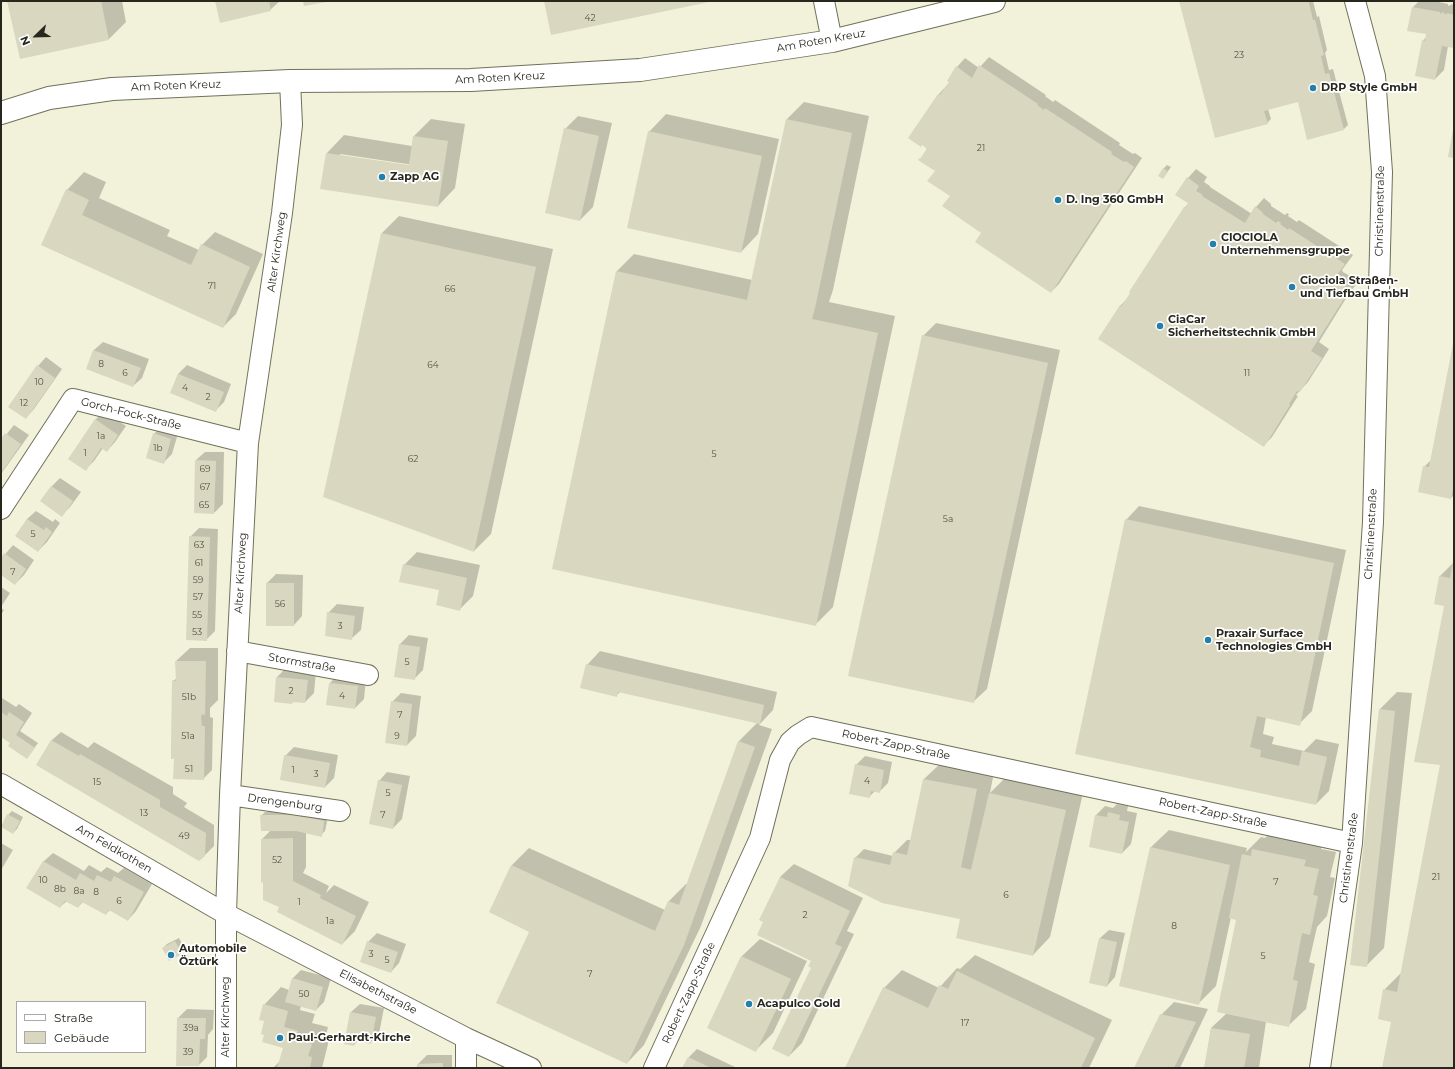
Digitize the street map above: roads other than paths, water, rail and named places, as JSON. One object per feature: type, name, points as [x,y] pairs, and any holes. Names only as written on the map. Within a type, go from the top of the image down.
[{"type":"street","points":[[824,1],[832,42]]},
{"type":"street","name":"Am Roten Kreuz","points":[[1,113],[49,98],[112,89],[290,81],[423,82],[640,70],[832,42],[994,1]]},
{"type":"street","name":"Christinenstraße","points":[[1320,1068],[1352,843],[1373,522],[1382,172],[1375,76],[1355,1]]},
{"type":"street","name":"Alter Kirchweg","points":[[226,1068],[226,914],[230,796],[248,443],[282,213],[292,125],[290,81]]},
{"type":"street","name":"Gorch-Fock-Straße","points":[[1,509],[73,399],[248,443]]},
{"type":"street","name":"Stormstraße","points":[[237,651],[368,675]]},
{"type":"street","name":"Robert-Zapp-Straße","points":[[654,1068],[760,838],[780,760],[790,742],[811,727],[1352,843]]},
{"type":"street","name":"Am Feldkothen","points":[[1,784],[226,914]]},
{"type":"street","name":"Drengenburg","points":[[230,796],[340,811]]},
{"type":"street","name":"Elisabethstraße","points":[[226,914],[466,1038],[532,1068]]},
{"type":"street","points":[[466,1038],[466,1068]]},
{"type":"place","name":"DRP Style GmbH","points":[[1313,88]]},
{"type":"place","name":"Zapp AG","points":[[382,177]]},
{"type":"place","name":"D. Ing 360 GmbH","points":[[1058,200]]},
{"type":"place","name":"CIOCIOLA Unternehmensgruppe","points":[[1213,244]]},
{"type":"place","name":"Ciociola Straßen- und Tiefbau GmbH","points":[[1292,287]]},
{"type":"place","name":"CiaCar Sicherheitstechnik GmbH","points":[[1160,326]]},
{"type":"place","name":"Praxair Surface Technologies GmbH","points":[[1208,640]]},
{"type":"place","name":"Automobile Öztürk","points":[[171,955]]},
{"type":"place","name":"Acapulco Gold","points":[[749,1004]]},
{"type":"place","name":"Paul-Gerhardt-Kirche","points":[[280,1038]]}]
